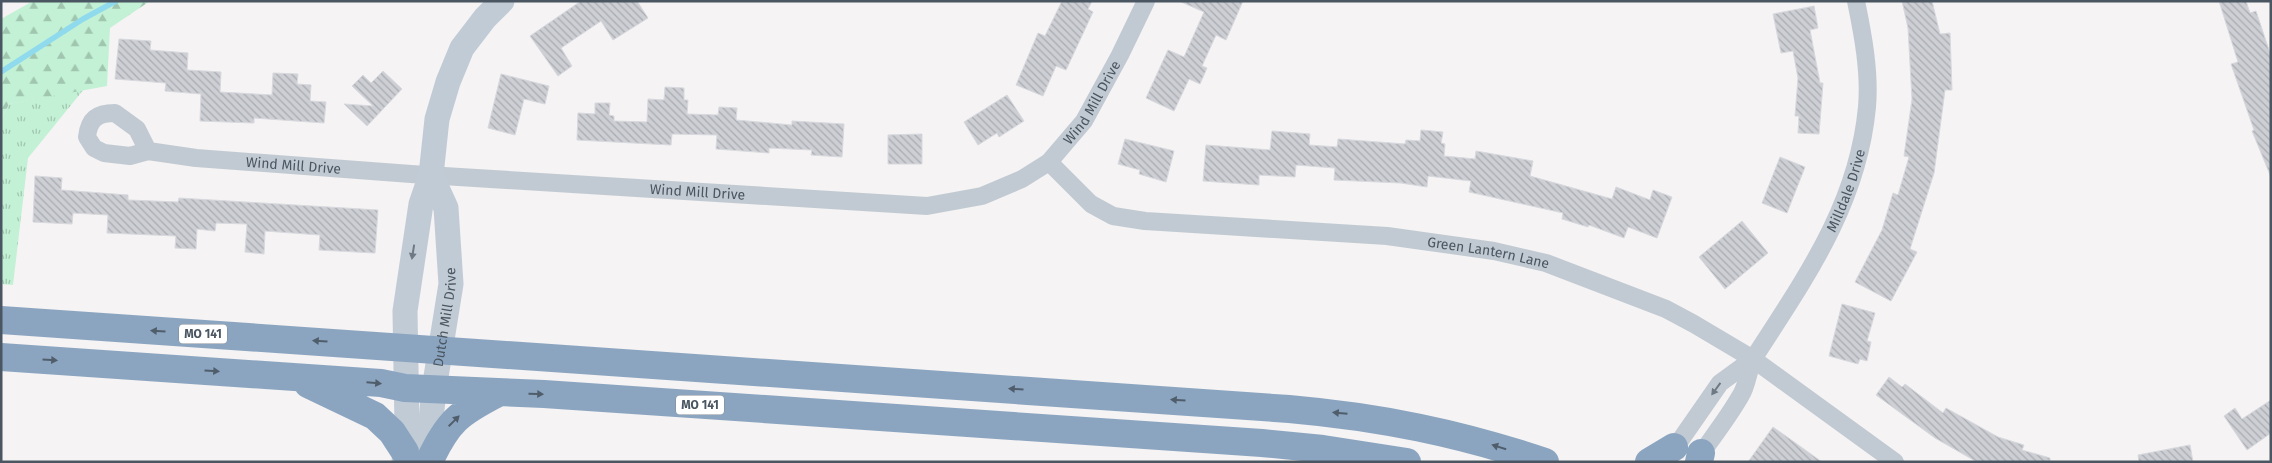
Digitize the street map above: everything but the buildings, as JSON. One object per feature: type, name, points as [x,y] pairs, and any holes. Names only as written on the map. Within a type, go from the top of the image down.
[{"type":"highway","name":"MO 141","points":[[1,320],[1223,403],[1353,415],[1418,426],[1473,439],[1545,462]]},
{"type":"highway","name":"MO 141","points":[[1,357],[291,376],[381,383],[405,388],[544,394],[1262,443],[1342,451],[1407,462]]},
{"type":"highway","points":[[291,376],[375,416],[416,459],[440,437],[464,410],[498,393]]},
{"type":"highway","points":[[1649,462],[1687,457]]},
{"type":"street","name":"Dutch Mill Drive","points":[[416,459],[407,427],[404,311],[420,204],[432,175],[438,119],[462,48],[484,18],[502,1]]},
{"type":"street","name":"Wind Mill Drive","points":[[148,151],[196,158],[432,175],[927,206],[982,196],[1022,179],[1049,162],[1084,121],[1120,55],[1146,1]]},
{"type":"street","name":"Milldale Drive","points":[[1687,457],[1742,394],[1754,359],[1820,254],[1835,225],[1851,183],[1867,106],[1864,41],[1856,1]]},
{"type":"street","name":"Green Lantern Lane","points":[[1049,162],[1091,204],[1113,216],[1145,221],[1387,236],[1494,251],[1546,264],[1666,309],[1754,359],[1895,462]]},
{"type":"street","name":"Dutch Mill Drive","points":[[416,459],[434,389],[450,284],[446,208],[432,175]]},
{"type":"street","name":"Milldale Drive","points":[[1687,457],[1720,382],[1754,359]]},
{"type":"green space","points":[[33,1],[150,1],[110,28],[107,86],[9,104],[1,120],[1,19]]},
{"type":"green space","points":[[84,89],[28,158],[13,285],[1,284],[1,120],[9,104]]},
{"type":"waterway","points":[[1,72],[83,19],[116,1]]}]
